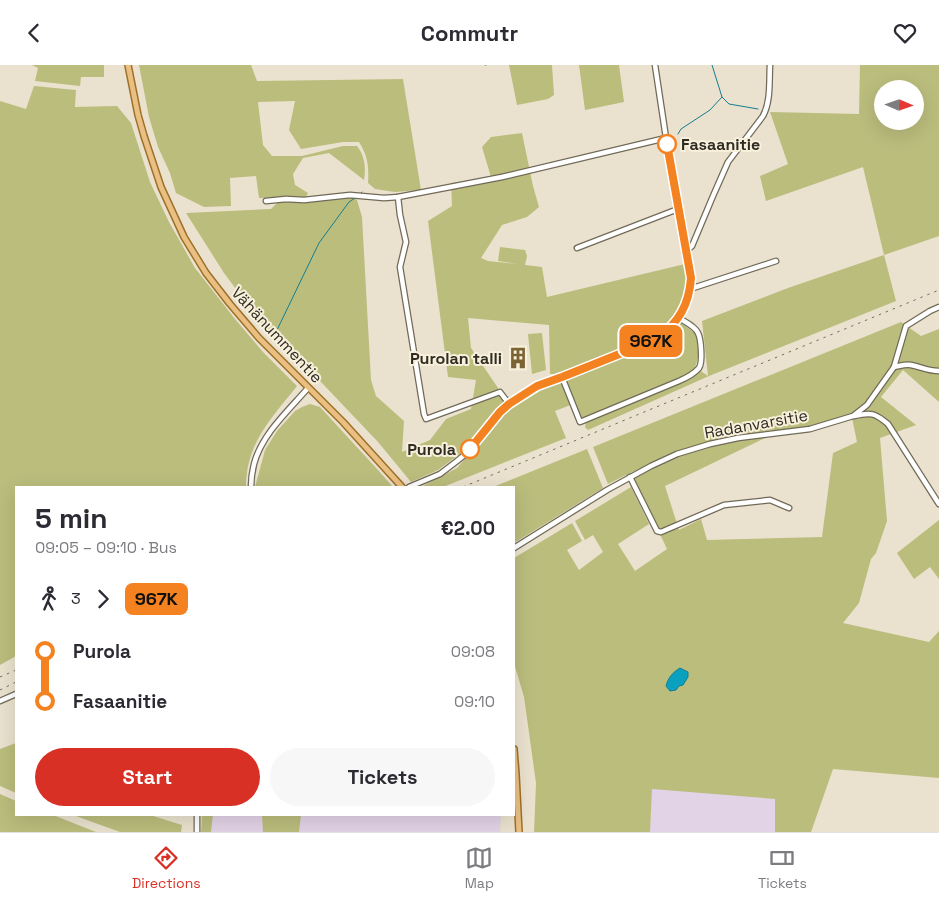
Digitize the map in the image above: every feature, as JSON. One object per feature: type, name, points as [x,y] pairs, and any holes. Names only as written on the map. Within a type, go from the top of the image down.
[{"type":"main road","name":"Vähänummentie","points":[[128,65],[138,115],[161,187],[184,237],[206,273],[258,338],[343,422],[401,486]]},
{"type":"main road","points":[[515,762],[519,832]]},
{"type":"street","points":[[411,486],[440,474],[468,452],[500,412],[509,404],[537,386],[657,339],[668,330],[684,310],[691,278],[666,138],[656,65]]},
{"type":"street","points":[[686,251],[692,246],[728,162],[766,110],[770,65]]},
{"type":"street","points":[[266,201],[304,200],[350,195],[384,198],[398,197],[502,177],[666,138]]},
{"type":"street","points":[[398,197],[406,242],[400,267],[426,419],[500,392],[509,404]]},
{"type":"street","points":[[577,247],[678,209]]},
{"type":"street","points":[[690,289],[776,261]]},
{"type":"street","name":"Radanvarsitie","points":[[515,547],[607,490],[676,454],[738,438],[810,429],[853,417],[867,405],[894,367],[906,326],[939,307]]},
{"type":"street","points":[[562,377],[580,422],[691,375],[700,367],[698,332],[679,317]]},
{"type":"street","points":[[894,367],[910,365],[928,371],[939,371]]},
{"type":"street","points":[[251,486],[254,464],[269,433],[308,388]]},
{"type":"street","points":[[853,417],[867,413],[878,416],[888,424],[939,504]]},
{"type":"street","points":[[630,477],[656,531],[661,532],[724,505],[770,500],[789,508]]},
{"type":"street","points":[[0,701],[15,694]]},
{"type":"street","points":[[197,816],[197,832]]},
{"type":"shaded area","points":[[649,787],[776,799],[775,832],[604,832]]},
{"type":"shaded area","points":[[205,816],[501,816],[500,832],[205,832]]},
{"type":"green space","points":[[32,65],[104,65],[104,77],[81,77],[80,86],[35,81],[38,68]]},
{"type":"green space","points":[[139,65],[251,65],[257,81],[403,79],[421,190],[395,192],[375,189],[368,183],[367,162],[359,142],[343,142],[301,149],[289,130],[295,101],[258,102],[263,145],[272,156],[302,156],[343,146],[357,146],[364,162],[364,180],[329,153],[303,158],[293,174],[295,185],[308,193],[306,197],[259,198],[256,176],[230,178],[231,206],[204,207],[176,193],[170,173],[158,147],[149,117]]},
{"type":"green space","points":[[509,65],[552,65],[554,95],[548,99],[517,105]]},
{"type":"green space","points":[[579,65],[619,65],[624,102],[585,110]]},
{"type":"green space","points":[[860,65],[939,65],[939,236],[884,255],[863,167],[766,201],[760,176],[788,164],[770,112],[859,114]]},
{"type":"green space","points":[[34,86],[76,90],[75,107],[117,106],[131,123],[150,182],[169,222],[195,268],[263,352],[297,386],[269,421],[255,444],[247,471],[246,486],[15,486],[15,657],[0,665],[0,101],[26,109]]},
{"type":"green space","points":[[522,133],[539,207],[527,217],[502,225],[481,258],[488,261],[518,264],[498,261],[500,247],[525,250],[527,256],[525,265],[542,267],[547,297],[685,264],[686,292],[675,318],[696,334],[698,355],[695,367],[708,376],[702,321],[788,288],[884,255],[896,301],[709,376],[588,430],[585,427],[586,422],[581,421],[573,404],[555,411],[566,438],[446,486],[423,486],[457,468],[510,409],[545,388],[561,381],[558,374],[550,374],[549,325],[468,318],[471,348],[498,388],[505,402],[462,452],[438,470],[411,482],[378,442],[322,383],[268,332],[224,273],[186,213],[271,209],[278,202],[304,202],[354,197],[357,200],[362,217],[371,380],[376,396],[404,421],[402,452],[430,440],[446,419],[471,409],[476,380],[448,377],[428,221],[452,206],[451,183],[491,177],[482,147],[491,137]]},
{"type":"green space","points":[[901,322],[921,336],[939,329],[939,402],[903,370],[881,397],[916,425],[880,438],[887,521],[876,553],[871,559],[859,603],[843,623],[929,642],[939,631],[939,778],[833,769],[811,832],[775,832],[775,799],[652,789],[650,832],[534,832],[536,783],[524,697],[515,666],[515,557],[572,523],[582,541],[567,550],[579,570],[603,552],[593,535],[585,540],[575,521],[631,487],[649,524],[618,544],[635,571],[667,549],[633,477],[690,451],[723,443],[767,437],[665,486],[679,530],[701,519],[707,540],[822,537],[833,453],[857,442],[852,418],[774,435],[773,430],[748,434],[687,448],[608,484],[593,447]]},
{"type":"green space","points":[[542,333],[546,370],[532,374],[528,334]]},
{"type":"green space","points":[[310,404],[320,407],[392,486],[255,486],[265,450],[277,431],[295,411]]},
{"type":"green space","points":[[587,449],[603,488],[515,542],[515,486],[495,486]]},
{"type":"green space","points":[[939,520],[939,579],[930,567],[914,579],[897,553]]},
{"type":"green space","points":[[15,743],[15,793],[0,786],[0,749]]},
{"type":"green space","points":[[0,794],[15,801],[15,816],[56,816],[96,832],[0,832]]},
{"type":"green space","points":[[76,816],[153,816],[182,825],[181,832],[120,832]]},
{"type":"green space","points":[[202,816],[213,816],[211,832],[201,832]]},
{"type":"green space","points":[[262,816],[301,816],[299,832],[263,832]]},
{"type":"water","points":[[680,668],[688,672],[688,677],[683,685],[679,686],[676,690],[670,691],[666,686],[668,680]]},
{"type":"waterway","points":[[678,134],[681,129],[710,110],[722,97],[712,65]]},
{"type":"waterway","points":[[722,97],[729,104],[758,109]]},
{"type":"waterway","points":[[277,330],[319,243],[349,202],[355,198]]},
{"type":"railway","points":[[465,486],[939,290]]},
{"type":"railway","points":[[0,677],[15,670]]},
{"type":"railway","points":[[0,690],[15,682]]},
{"type":"bus line","name":"967K","points":[[470,449],[500,412],[509,404],[537,386],[657,339],[668,330],[684,310],[691,278],[667,144]]},
{"type":"place","name":"Fasaanitie","points":[[667,144]]},
{"type":"place","name":"Purolan talli","points":[[518,358]]},
{"type":"place","name":"Purola","points":[[470,449]]}]
